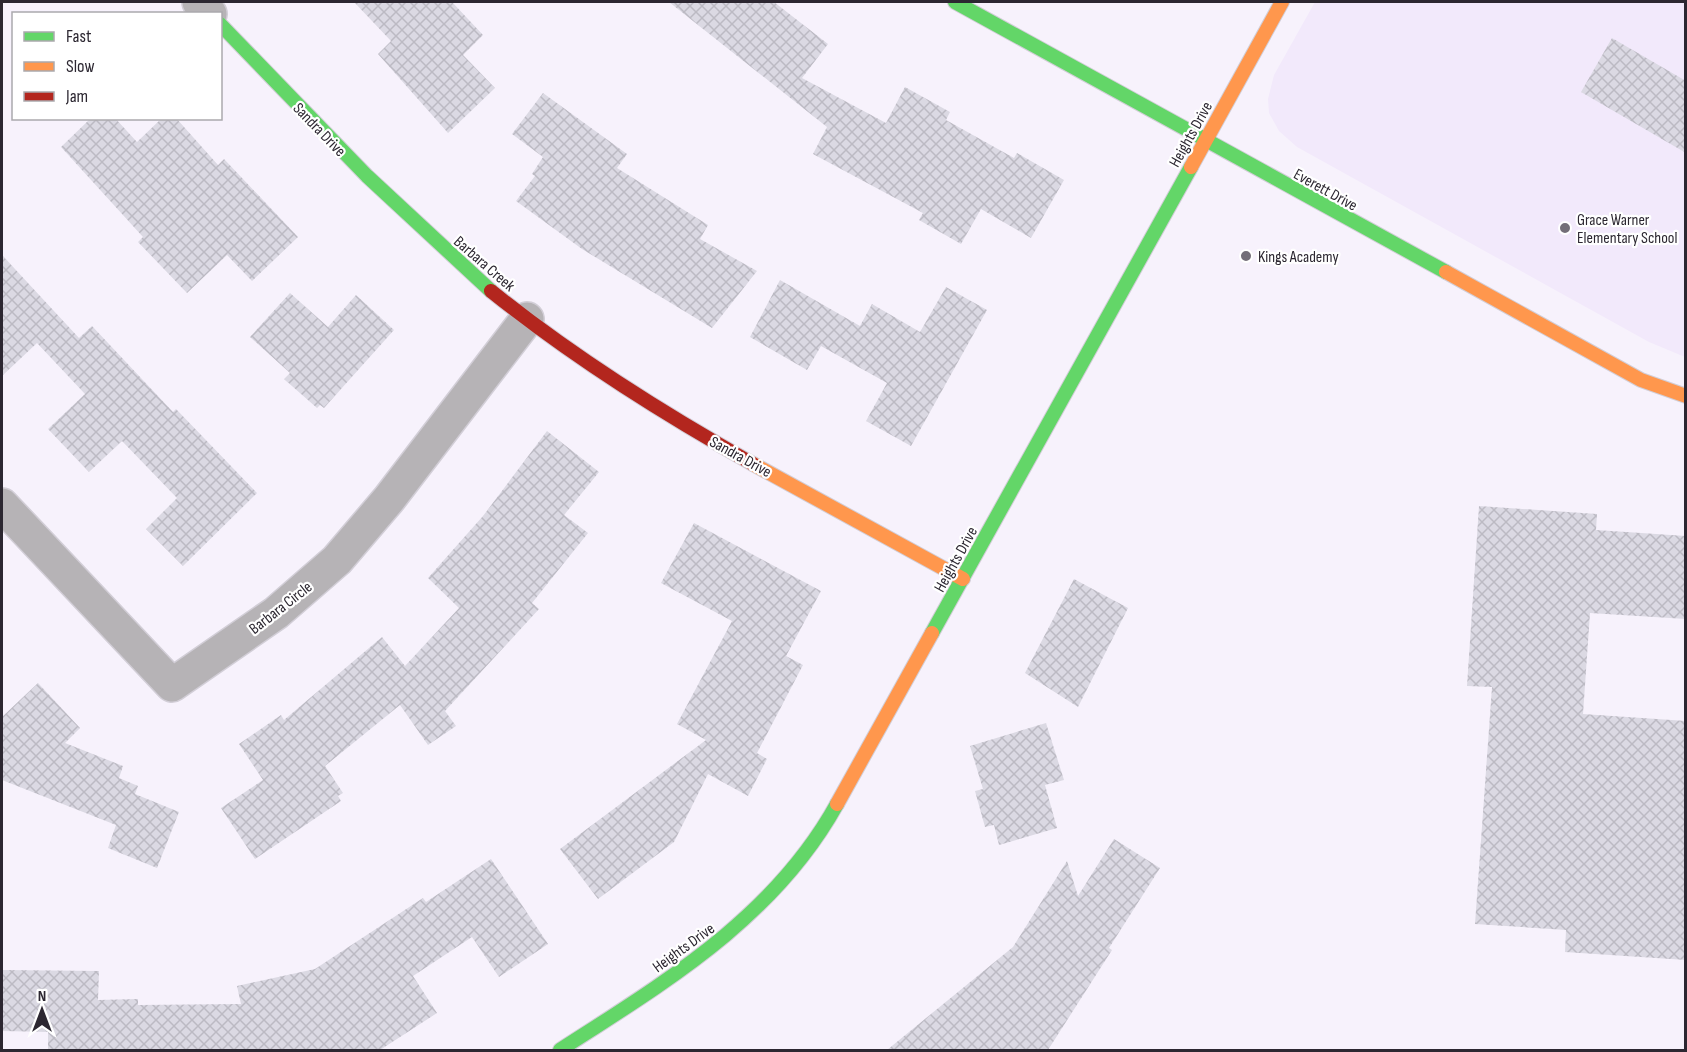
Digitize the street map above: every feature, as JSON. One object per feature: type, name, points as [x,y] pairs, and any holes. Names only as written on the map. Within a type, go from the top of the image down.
[{"type":"street","name":"Everett Drive","points":[[955,2],[1641,380],[1686,396]]},
{"type":"street","name":"Heights Drive","points":[[560,1050],[683,969],[732,931],[782,882],[827,822],[1282,2]]},
{"type":"street","name":"Sandra Drive","points":[[222,26],[387,200],[422,230]]},
{"type":"street","name":"Barbara Creek","points":[[422,230],[527,319]]},
{"type":"street","name":"Sandra Drive","points":[[527,319],[654,406],[963,579]]},
{"type":"street","name":"Barbara Circle","points":[[2,505],[172,685],[276,613],[337,560],[389,499],[527,319]]},
{"type":"shaded area","name":"Grace Warner Elementary School","points":[[1315,2],[1685,2],[1685,357],[1649,342],[1297,147],[1279,131],[1269,113],[1268,99],[1274,75]]},
{"type":"building","points":[[354,2],[452,2],[483,35],[463,55],[495,88],[448,133],[378,54],[391,41]]},
{"type":"building","points":[[669,2],[774,2],[828,44],[802,78],[886,123],[905,87],[950,112],[946,120],[1014,158],[1017,153],[1064,180],[1031,238],[981,209],[961,244],[919,220],[923,213],[813,154],[827,127]]},
{"type":"building","points":[[1612,38],[1686,81],[1686,153],[1581,92]]},
{"type":"building","points":[[543,93],[627,154],[617,168],[708,225],[700,239],[757,271],[712,328],[582,249],[516,201],[535,176],[532,174],[543,157],[512,134]]},
{"type":"building","points":[[89,120],[117,120],[137,142],[160,120],[178,120],[218,165],[224,159],[298,237],[252,281],[227,255],[187,293],[138,242],[143,237],[61,147]]},
{"type":"building","points":[[2,255],[79,338],[92,326],[173,412],[176,409],[257,493],[183,566],[146,529],[177,498],[122,441],[89,472],[48,429],[85,394],[37,343],[2,376]]},
{"type":"building","points":[[780,280],[860,326],[872,304],[920,332],[946,287],[987,310],[911,446],[866,421],[887,383],[821,346],[807,370],[750,337]]},
{"type":"building","points":[[290,293],[328,327],[356,295],[394,330],[324,408],[320,405],[317,408],[284,379],[290,373],[250,337]]},
{"type":"building","points":[[547,431],[599,472],[564,515],[588,533],[532,603],[539,609],[445,711],[456,726],[428,745],[400,705],[325,766],[343,793],[338,796],[341,801],[255,859],[221,808],[263,780],[239,744],[281,715],[284,720],[382,637],[405,666],[459,608],[428,578],[483,516]]},
{"type":"building","points":[[1479,506],[1597,514],[1596,530],[1686,536],[1686,619],[1590,613],[1583,714],[1686,721],[1686,960],[1565,952],[1566,930],[1475,924],[1492,687],[1467,686]]},
{"type":"building","points":[[694,523],[821,591],[786,656],[803,665],[757,753],[767,759],[748,796],[708,774],[674,842],[598,899],[560,849],[706,740],[677,724],[732,621],[661,583]]},
{"type":"building","points":[[1074,579],[1128,608],[1078,707],[1025,673]]},
{"type":"building","points":[[38,683],[80,728],[65,743],[123,766],[119,778],[138,786],[135,794],[179,812],[157,868],[108,848],[116,825],[2,780],[2,717]]},
{"type":"building","points":[[1046,723],[1064,780],[1045,785],[1057,828],[999,845],[994,825],[985,827],[975,791],[983,789],[970,746]]},
{"type":"building","points":[[1114,839],[1160,868],[1109,948],[1112,950],[1048,1050],[887,1050],[1013,947],[1067,861],[1078,896]]},
{"type":"building","points":[[491,859],[548,944],[499,977],[472,937],[413,976],[437,1013],[380,1050],[48,1050],[48,1032],[2,1031],[2,970],[99,971],[98,1000],[138,999],[138,1005],[241,1004],[237,986],[315,969],[423,898],[426,902]]},
{"type":"traffic: fast","points":[[955,2],[1446,272]]},
{"type":"traffic: fast","points":[[222,26],[367,176],[491,291]]},
{"type":"traffic: fast","points":[[932,633],[1191,167]]},
{"type":"traffic: fast","points":[[560,1050],[677,972],[749,914],[782,881],[811,845],[837,804]]},
{"type":"traffic: slow","points":[[1191,167],[1282,2]]},
{"type":"traffic: slow","points":[[1446,272],[1641,380],[1686,396]]},
{"type":"traffic: slow","points":[[753,464],[963,579]]},
{"type":"traffic: slow","points":[[837,804],[932,633]]},
{"type":"traffic: jam","points":[[491,291],[554,339],[619,383],[685,425],[753,464]]},
{"type":"place","name":"Grace Warner Elementary School","points":[[1565,228]]},
{"type":"place","name":"Kings Academy","points":[[1246,256]]}]
